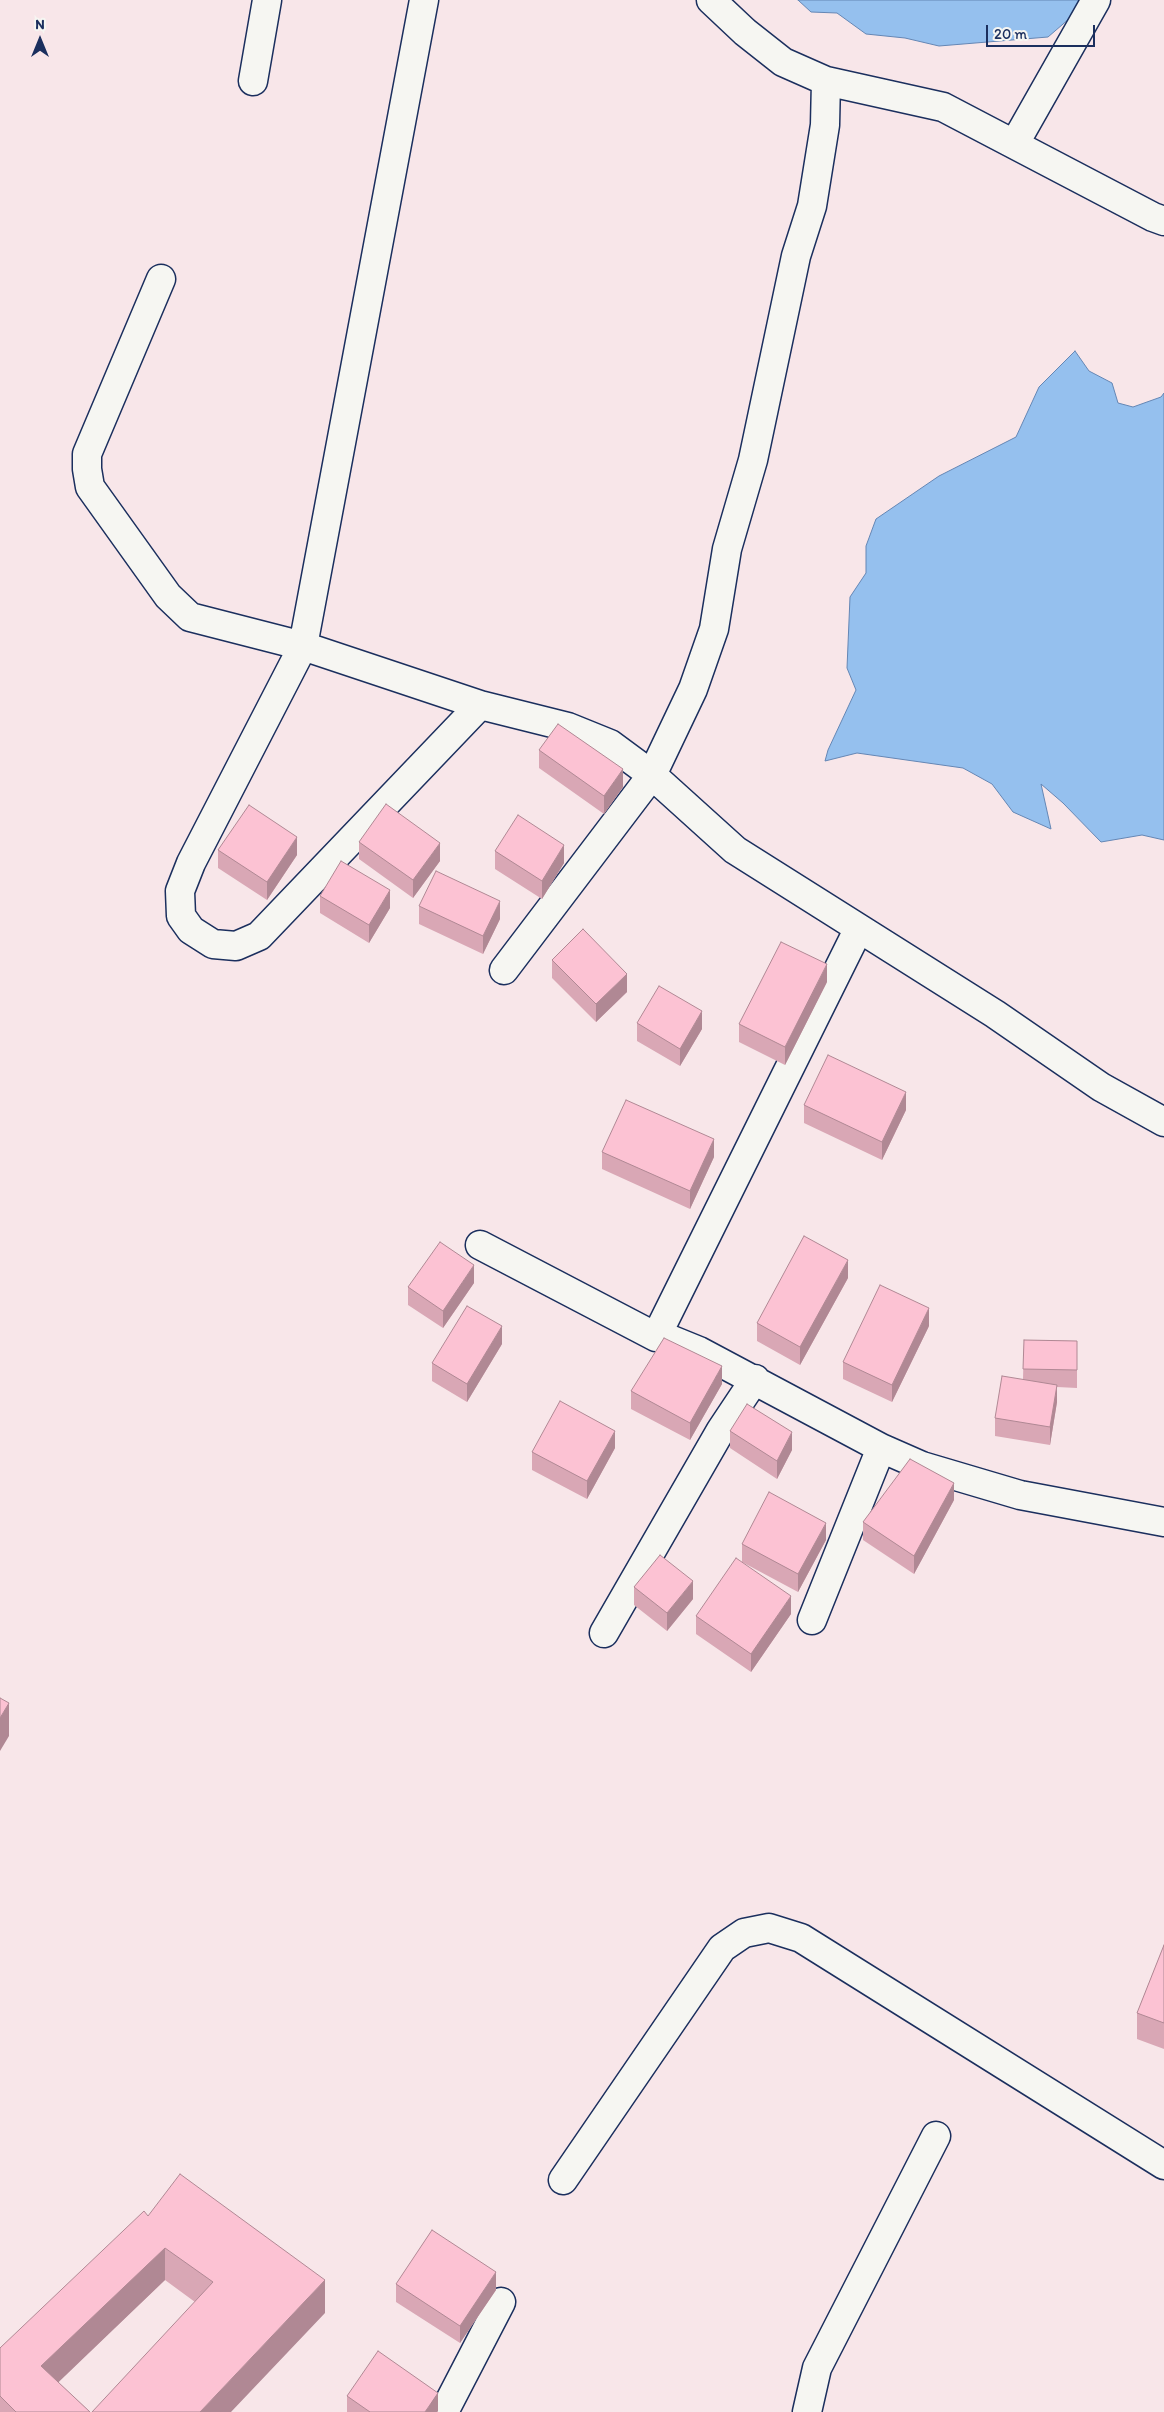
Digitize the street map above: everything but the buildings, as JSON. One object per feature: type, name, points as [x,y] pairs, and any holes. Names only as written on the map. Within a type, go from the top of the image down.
[{"type":"street","points":[[253,81],[267,0]]},
{"type":"street","points":[[424,0],[302,646],[191,863],[180,891],[181,916],[191,930],[213,944],[236,946],[260,936],[480,704]]},
{"type":"street","points":[[711,0],[746,32],[784,62],[826,81],[943,107],[1153,217],[1164,220]]},
{"type":"street","points":[[1014,143],[1096,0]]},
{"type":"street","points":[[504,970],[652,775],[693,689],[714,629],[727,549],[753,460],[796,256],[812,206],[825,125],[826,81]]},
{"type":"street","points":[[162,279],[87,454],[90,487],[168,596],[190,617],[302,646],[480,704],[568,727],[610,744],[652,775],[735,850],[858,930],[995,1014],[1101,1087],[1164,1122]]},
{"type":"street","points":[[656,1337],[858,930]]},
{"type":"street","points":[[480,1245],[656,1337],[667,1338],[699,1352],[754,1379],[881,1448],[922,1466],[984,1486],[1020,1495],[1164,1522]]},
{"type":"street","points":[[604,1633],[721,1430],[754,1379]]},
{"type":"street","points":[[812,1620],[881,1448]]},
{"type":"street","points":[[562,2180],[722,1948],[744,1933],[769,1928],[801,1938],[1164,2165]]},
{"type":"street","points":[[807,2412],[817,2368],[936,2136]]},
{"type":"street","points":[[444,2412],[501,2302]]},
{"type":"water","points":[[798,0],[1082,0],[1077,12],[1048,37],[939,46],[905,38],[866,34],[837,13],[811,12]]},
{"type":"water","points":[[1075,351],[1089,371],[1112,383],[1118,403],[1133,407],[1161,397],[1164,393],[1164,840],[1142,835],[1101,842],[1063,803],[1041,784],[1051,829],[1013,812],[992,784],[963,768],[857,753],[825,761],[828,750],[856,690],[847,668],[850,597],[866,573],[866,546],[876,519],[939,476],[1016,437],[1039,387]]}]
